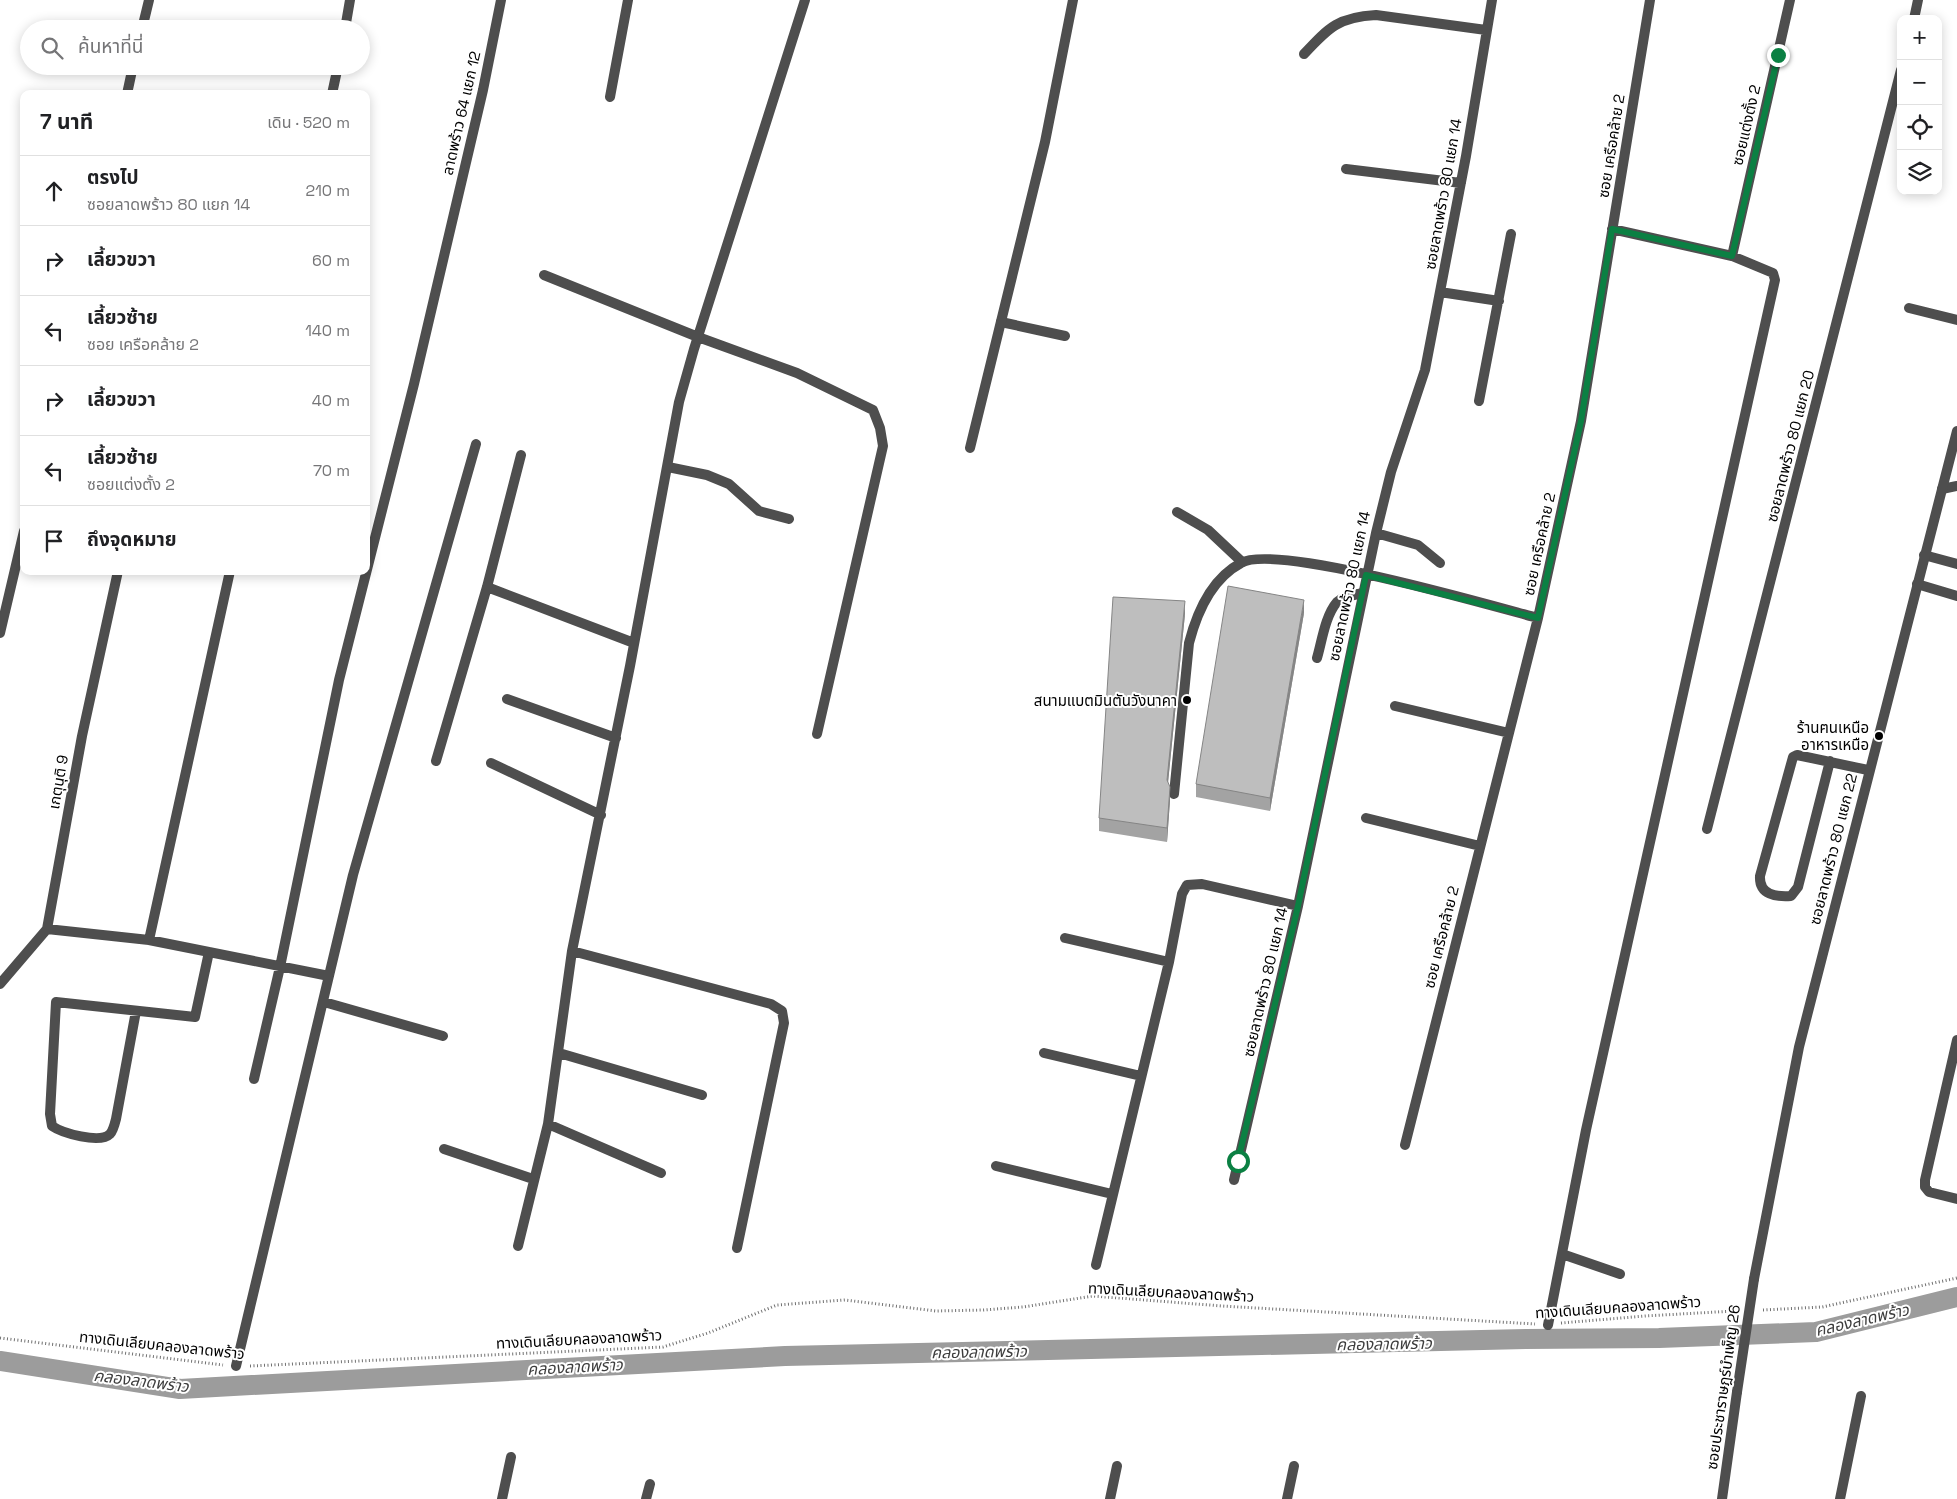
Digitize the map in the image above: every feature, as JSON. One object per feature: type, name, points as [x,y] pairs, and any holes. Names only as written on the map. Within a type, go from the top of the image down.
[{"type":"street","points":[[144,20],[149,0]]},
{"type":"street","points":[[347,20],[350,0]]},
{"type":"street","name":"ลาดพร้าว 64 แยก 12","points":[[370,555],[450,232],[501,0]]},
{"type":"street","points":[[610,98],[628,0]]},
{"type":"street","points":[[518,1246],[548,1124],[572,951],[601,815],[679,402],[805,0]]},
{"type":"street","points":[[970,448],[1045,142],[1073,0]]},
{"type":"street","name":"ซอยลาดพร้าว 80 แยก 14","points":[[1234,1180],[1298,906],[1366,575],[1391,472],[1425,370],[1461,183],[1492,0]]},
{"type":"street","name":"ซอย เครือคล้าย 2","points":[[1405,1145],[1538,618],[1581,421],[1650,0]]},
{"type":"street","name":"ซอยแต่งตั้ง 2","points":[[1732,256],[1790,0]]},
{"type":"street","points":[[1915,15],[1918,0]]},
{"type":"street","points":[[1304,54],[1327,29],[1342,20],[1358,16],[1376,15],[1486,30]]},
{"type":"street","points":[[128,90],[131,75]]},
{"type":"street","points":[[333,90],[336,75]]},
{"type":"street","name":"ซอยลาดพร้าว 80 แยก 20","points":[[1707,829],[1897,86]]},
{"type":"street","points":[[1346,169],[1461,183]]},
{"type":"street","points":[[1548,1325],[1588,1120],[1775,280],[1773,273],[1767,269],[1732,256],[1612,229]]},
{"type":"street","points":[[1479,401],[1511,234]]},
{"type":"street","points":[[544,275],[698,337],[798,373],[873,410],[880,428],[883,446],[817,734]]},
{"type":"street","points":[[1440,292],[1499,301]]},
{"type":"street","points":[[1909,308],[1957,320]]},
{"type":"street","points":[[1001,322],[1065,336]]},
{"type":"street","name":"ซอยลาดพร้าว 80 แยก 22","points":[[1754,1278],[1799,1047],[1868,770],[1957,431]]},
{"type":"street","points":[[236,1366],[353,875],[476,444]]},
{"type":"street","points":[[436,761],[487,587],[521,455]]},
{"type":"street","points":[[668,467],[707,475],[729,484],[759,511],[789,519]]},
{"type":"street","points":[[1942,489],[1957,486]]},
{"type":"street","points":[[1177,512],[1214,535],[1242,562]]},
{"type":"street","points":[[1376,533],[1418,545],[1440,563]]},
{"type":"street","points":[[0,633],[20,548]]},
{"type":"street","points":[[1924,555],[1957,564]]},
{"type":"street","points":[[1174,794],[1189,643],[1195,621],[1204,601],[1219,580],[1242,562],[1257,558],[1289,559],[1366,575],[1538,618]]},
{"type":"street","name":"เกตุนุติ 9","points":[[47,929],[82,736],[117,575]]},
{"type":"street","points":[[149,940],[229,575]]},
{"type":"street","name":"ลาดพร้าว 64 แยก 12","points":[[254,1079],[280,967],[339,680],[365,575]]},
{"type":"street","points":[[1917,584],[1957,596]]},
{"type":"street","points":[[487,587],[634,643]]},
{"type":"street","points":[[1317,658],[1327,621],[1337,603],[1347,596],[1363,592]]},
{"type":"street","points":[[507,699],[616,738]]},
{"type":"street","points":[[1395,706],[1509,733]]},
{"type":"street","points":[[1830,761],[1798,887],[1792,896],[1770,894],[1763,890],[1759,883],[1760,876],[1791,761],[1797,755],[1830,761],[1868,770]]},
{"type":"street","points":[[490,763],[601,815]]},
{"type":"street","points":[[1366,818],[1480,846]]},
{"type":"street","points":[[1096,1265],[1169,962],[1182,894],[1186,885],[1202,884],[1298,906]]},
{"type":"street","points":[[0,984],[47,929],[149,940],[329,976]]},
{"type":"street","points":[[1064,938],[1169,962]]},
{"type":"street","points":[[572,951],[771,1004],[782,1011],[784,1023],[737,1248]]},
{"type":"street","points":[[136,1011],[116,1119],[110,1134],[101,1139],[61,1133],[52,1126],[50,1114],[56,1002],[195,1017],[209,952]]},
{"type":"street","points":[[324,1002],[443,1036]]},
{"type":"street","points":[[1957,1040],[1925,1180],[1929,1192],[1957,1199]]},
{"type":"street","points":[[559,1053],[702,1095]]},
{"type":"street","points":[[1044,1053],[1141,1076]]},
{"type":"street","points":[[548,1124],[661,1174]]},
{"type":"street","points":[[444,1149],[533,1179]]},
{"type":"street","points":[[996,1166],[1112,1194]]},
{"type":"street","points":[[1562,1254],[1620,1274]]},
{"type":"street","name":"ซอยประชาราษฎร์บำเพ็ญ 26","points":[[1722,1499],[1754,1278]]},
{"type":"street","points":[[1840,1499],[1861,1396]]},
{"type":"street","points":[[502,1499],[511,1458]]},
{"type":"street","points":[[1110,1499],[1117,1466]]},
{"type":"street","points":[[1287,1499],[1294,1466]]},
{"type":"street","points":[[646,1499],[650,1484]]},
{"type":"path","points":[[1753,1310],[1822,1307],[1957,1278]]},
{"type":"path","name":"ทางเดินเลียบคลองลาดพร้าว","points":[[0,1338],[236,1366],[663,1347],[708,1333],[777,1305],[845,1300],[936,1311],[1023,1307],[1093,1296],[1222,1306],[1548,1325],[1645,1316],[1743,1311]]},
{"type":"building","points":[[1228,586],[1304,600],[1270,798],[1196,784]]},
{"type":"building","points":[[1113,597],[1185,601],[1167,780],[1170,787],[1167,828],[1099,818]]},
{"type":"waterway","name":"คลองลาดพร้าว","points":[[0,1361],[180,1389],[785,1356],[1526,1339],[1659,1338],[1816,1332],[1957,1297]]},
{"type":"place","name":"สนามแบตมินตันวังนาคา","points":[[1187,700]]},
{"type":"place","name":"ร้านฅนเหนือ อาหารเหนือ","points":[[1879,736]]},
{"type":"route","points":[[1238,1161],[1298,906],[1366,575],[1538,618],[1595,348],[1612,229],[1732,256],[1778,55]]}]
